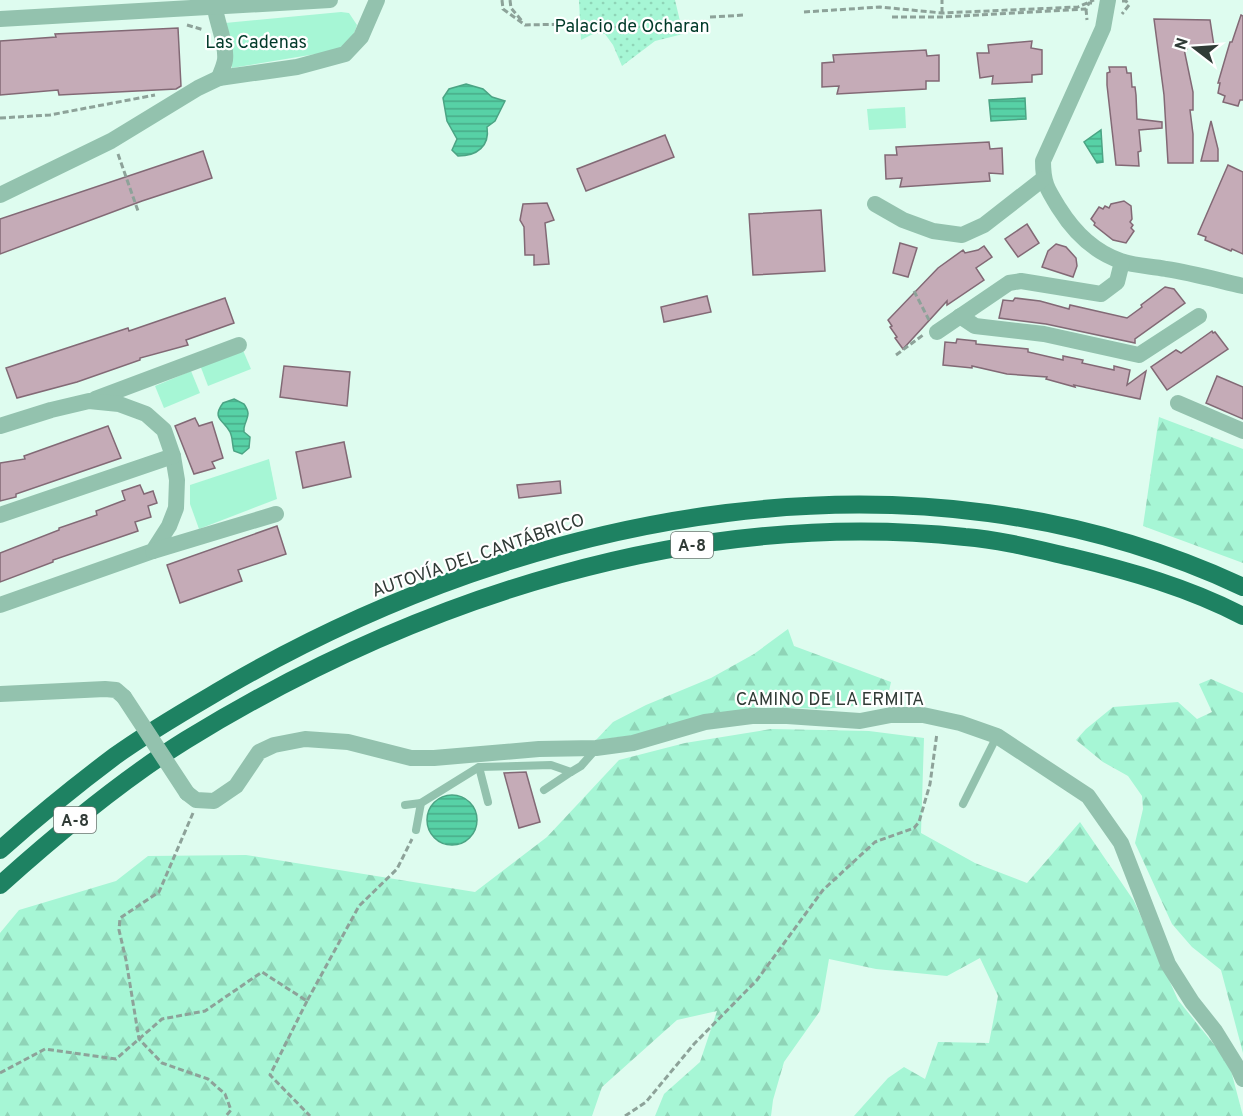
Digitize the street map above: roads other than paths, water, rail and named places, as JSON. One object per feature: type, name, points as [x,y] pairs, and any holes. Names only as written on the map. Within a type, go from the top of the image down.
[{"type":"highway","name":"AUTOVÍA DEL CANTÁBRICO","points":[[0,850],[34,820],[116,756],[172,718],[297,647],[340,626],[424,591],[509,562],[608,533],[719,513],[808,506],[917,505],[967,510],[1072,529],[1131,545],[1243,587]]},
{"type":"highway","name":"A-8","points":[[0,885],[50,840],[130,779],[185,741],[265,694],[375,639],[458,606],[543,579],[633,556],[726,539],[819,532],[920,533],[967,537],[1014,544],[1121,569],[1218,603],[1243,616]]},
{"type":"street","points":[[0,19],[330,0]]},
{"type":"street","points":[[0,195],[111,141],[198,88],[219,78],[297,67],[345,54],[361,37],[377,0]]},
{"type":"street","points":[[1105,1],[1103,28],[1043,161],[1043,179],[1064,216],[1087,243],[1122,262],[1167,269],[1243,286]]},
{"type":"street","points":[[215,8],[216,23],[224,46],[225,59],[219,78]]},
{"type":"street","points":[[875,204],[903,220],[933,231],[962,235],[984,225],[1043,179]]},
{"type":"street","points":[[930,332],[960,316],[1009,283],[1021,281],[1101,294],[1117,282],[1122,262]]},
{"type":"street","points":[[960,316],[975,326],[1044,334],[1139,355],[1199,316]]},
{"type":"street","points":[[0,426],[89,401],[239,345]]},
{"type":"street","points":[[89,401],[119,404],[146,414],[164,430],[174,456],[177,480],[176,507],[169,526],[153,551]]},
{"type":"street","points":[[1178,403],[1243,431]]},
{"type":"street","points":[[0,515],[174,456]]},
{"type":"street","points":[[0,605],[153,551],[276,514]]},
{"type":"street","name":"CAMINO DE LA ERMITA","points":[[0,694],[116,690],[124,697],[192,797],[214,801],[236,786],[259,752],[274,745],[305,739],[348,742],[411,758],[471,756],[539,749],[596,748],[633,743],[705,722],[752,716],[860,721],[891,715],[923,715],[997,736],[1088,796],[1121,843],[1168,964],[1192,1002],[1215,1031],[1243,1079]]},
{"type":"lane","points":[[963,804],[997,736]]},
{"type":"lane","points":[[544,790],[581,766],[596,748]]},
{"type":"lane","points":[[405,805],[421,803],[479,767],[551,765],[571,772]]},
{"type":"lane","points":[[479,767],[488,802]]},
{"type":"lane","points":[[416,830],[421,803]]},
{"type":"park label","name":"Palacio de Ocharan","points":[[632,26]]},
{"type":"park label","name":"Las Cadenas","points":[[256,42]]}]
